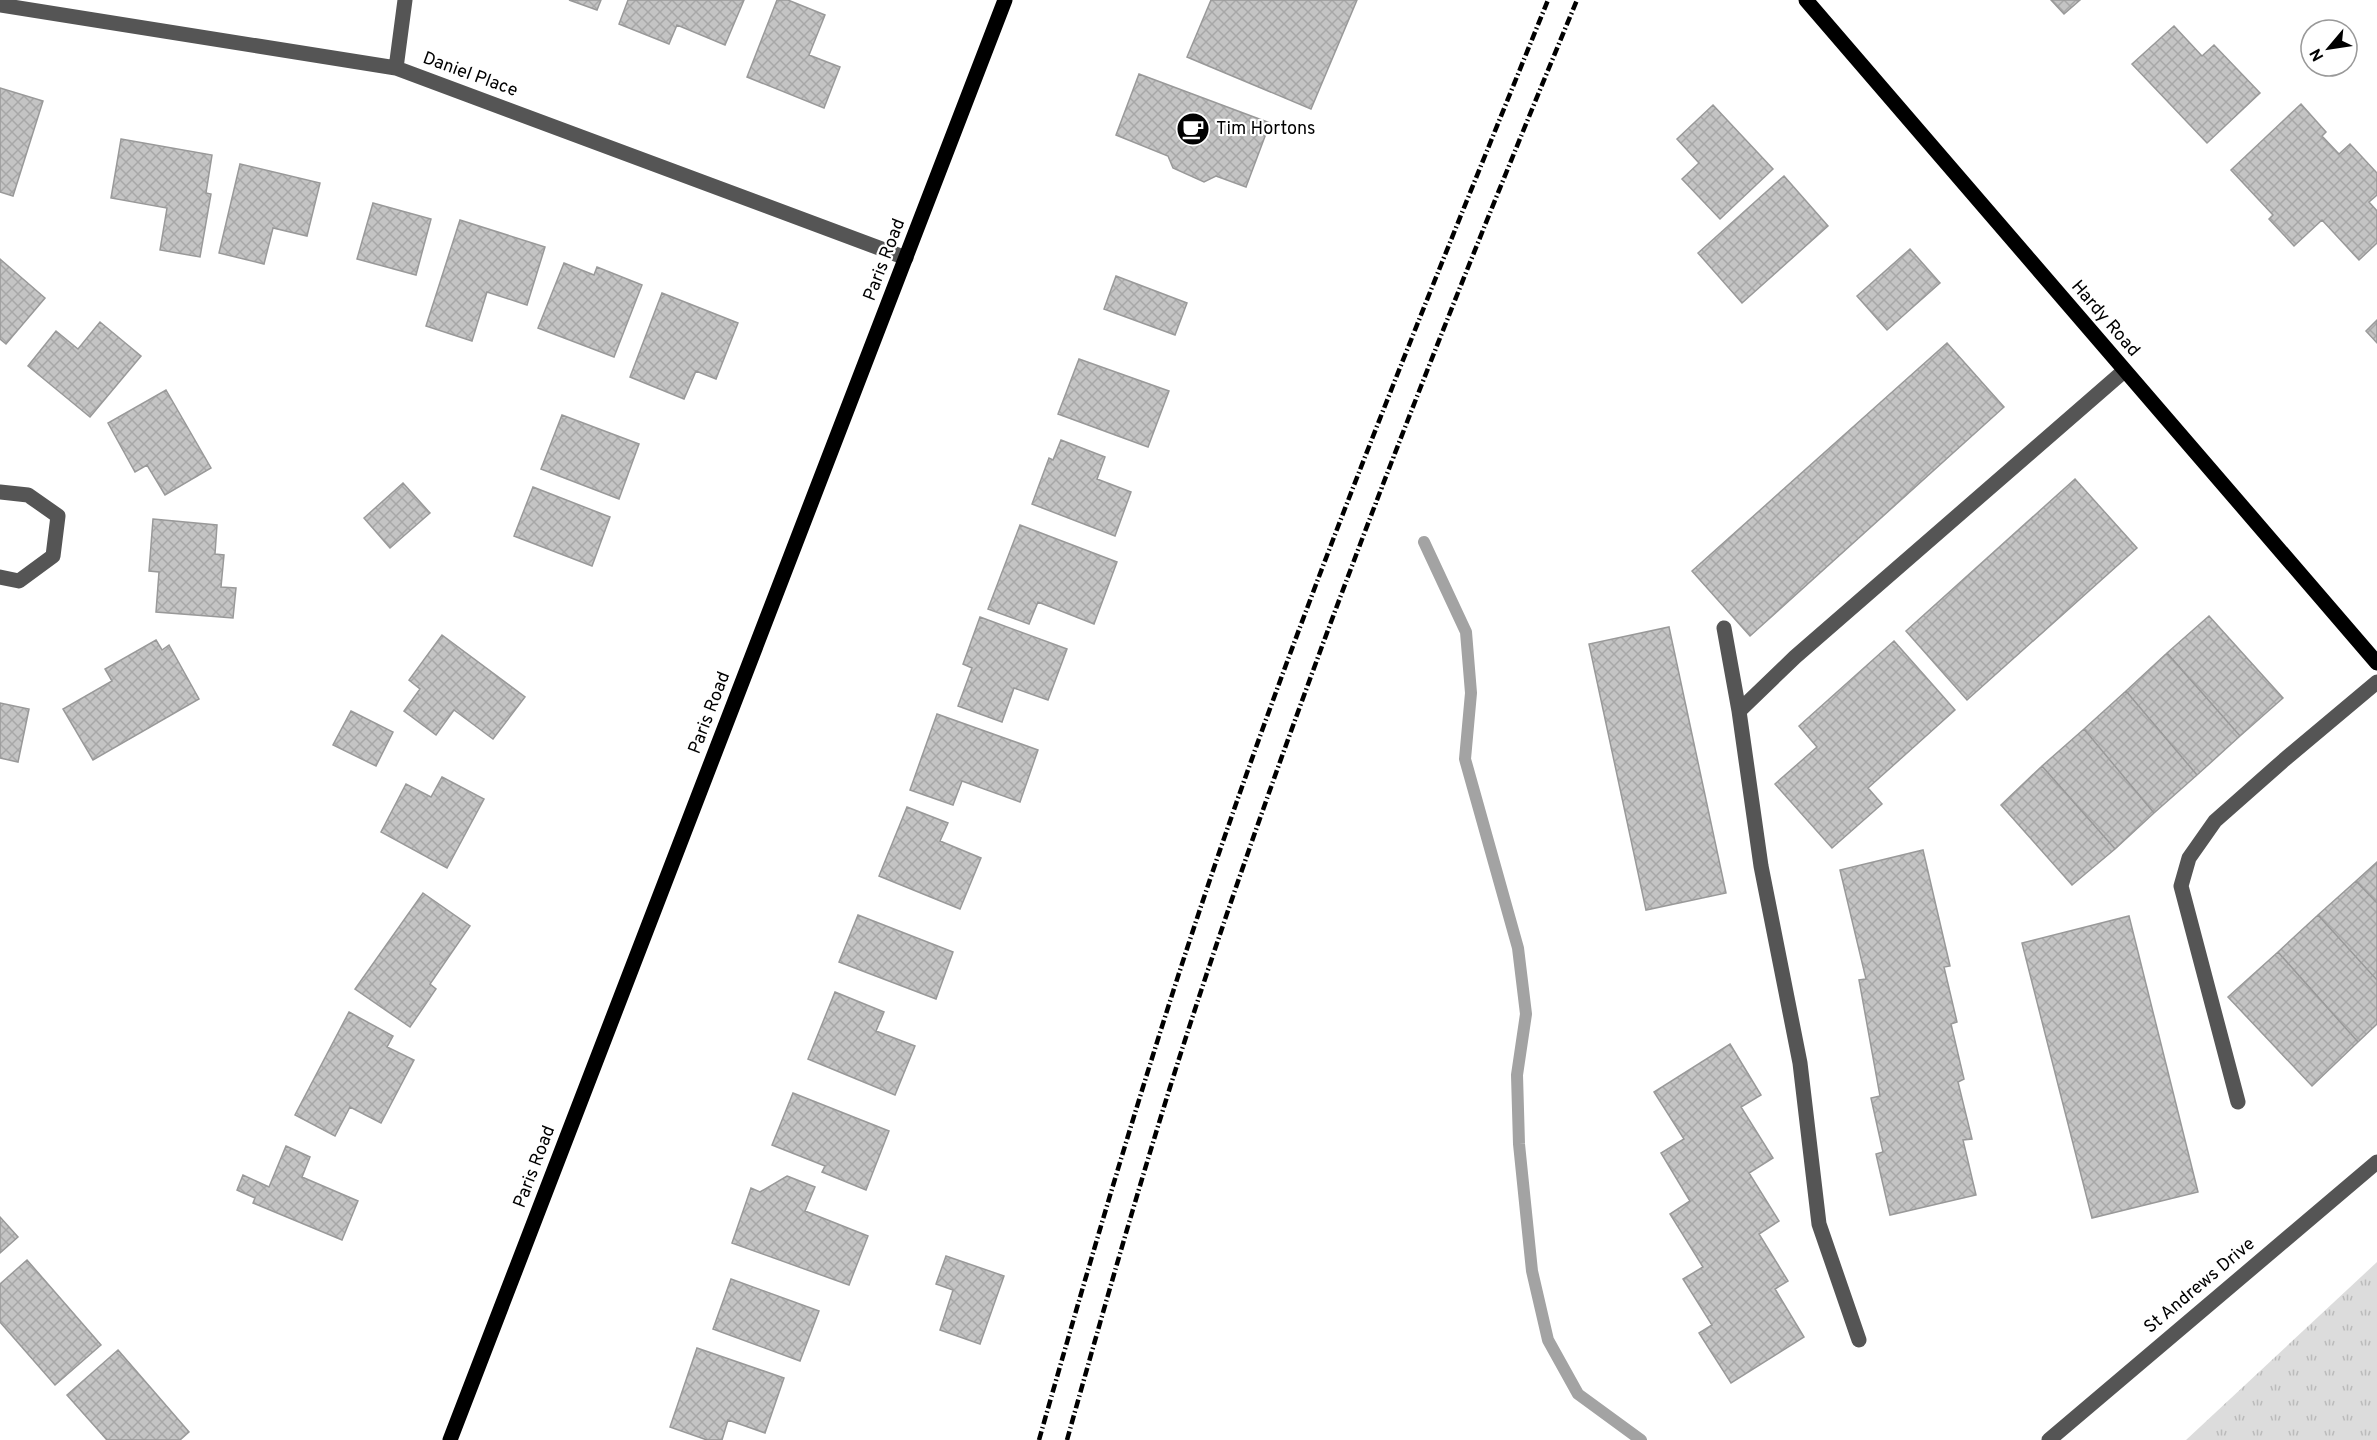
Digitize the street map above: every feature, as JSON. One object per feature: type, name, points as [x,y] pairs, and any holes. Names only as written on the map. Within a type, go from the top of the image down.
[{"type":"main road","name":"Paris Road","points":[[450,1440],[1005,0]]},
{"type":"main road","name":"Hardy Road","points":[[1806,0],[2377,663]]},
{"type":"street","points":[[396,68],[405,0]]},
{"type":"street","name":"Daniel Place","points":[[0,5],[396,68],[906,258]]},
{"type":"street","points":[[1739,711],[1795,657],[2124,371]]},
{"type":"street","points":[[0,492],[28,495],[58,516],[53,556],[19,581],[0,577]]},
{"type":"street","points":[[1724,628],[1739,711],[1761,866],[1800,1063],[1819,1224],[1859,1340]]},
{"type":"street","points":[[2238,1101],[2181,886],[2189,858],[2216,821],[2377,682]]},
{"type":"street","name":"St Andrews Drive","points":[[2049,1440],[2377,1162]]},
{"type":"green space","points":[[2377,1262],[2377,1440],[2186,1440]]},
{"type":"building","points":[[569,0],[601,0],[597,10]]},
{"type":"building","points":[[628,0],[744,0],[725,45],[677,25],[669,44],[619,24]]},
{"type":"building","points":[[777,0],[788,0],[825,15],[809,55],[840,67],[824,108],[747,77]]},
{"type":"building","points":[[1211,0],[1357,0],[1311,109],[1187,57]]},
{"type":"building","points":[[2051,0],[2080,0],[2064,14]]},
{"type":"building","points":[[2174,26],[2202,56],[2214,45],[2260,93],[2207,143],[2132,64]]},
{"type":"building","name":"Tim Hortons","points":[[1139,74],[1270,123],[1246,187],[1216,176],[1204,182],[1173,168],[1168,156],[1116,135]]},
{"type":"building","points":[[0,88],[43,101],[13,196],[0,192]]},
{"type":"building","points":[[2301,104],[2326,132],[2322,136],[2339,154],[2350,144],[2377,173],[2377,195],[2369,202],[2377,211],[2377,243],[2359,260],[2322,220],[2294,246],[2269,219],[2273,215],[2231,170]]},
{"type":"building","points":[[1713,105],[1773,169],[1720,219],[1682,179],[1699,163],[1677,139]]},
{"type":"building","points":[[121,139],[212,155],[206,193],[211,194],[200,257],[160,250],[167,208],[111,198]]},
{"type":"building","points":[[240,164],[320,183],[307,236],[273,228],[264,264],[219,253]]},
{"type":"building","points":[[1784,176],[1828,226],[1742,303],[1698,253]]},
{"type":"building","points":[[373,203],[431,219],[416,275],[357,259]]},
{"type":"building","points":[[460,220],[545,247],[527,305],[487,292],[472,341],[426,326]]},
{"type":"building","points":[[1910,249],[1940,283],[1887,330],[1857,296]]},
{"type":"building","points":[[0,259],[45,298],[6,344],[0,339]]},
{"type":"building","points":[[564,263],[594,275],[597,267],[642,285],[614,357],[538,328]]},
{"type":"building","points":[[1116,276],[1187,303],[1175,335],[1104,309]]},
{"type":"building","points":[[662,293],[738,323],[716,379],[696,371],[684,399],[630,377]]},
{"type":"building","points":[[2377,320],[2377,343],[2366,331]]},
{"type":"building","points":[[100,322],[141,356],[90,417],[28,366],[56,331],[78,349]]},
{"type":"building","points":[[1947,343],[2004,407],[1750,636],[1692,571]]},
{"type":"building","points":[[1079,359],[1169,391],[1148,447],[1058,414]]},
{"type":"building","points":[[166,390],[211,468],[165,495],[147,465],[135,472],[108,423]]},
{"type":"building","points":[[562,415],[639,444],[619,499],[541,469]]},
{"type":"building","points":[[1061,440],[1105,457],[1097,479],[1131,492],[1115,536],[1032,504],[1049,458],[1053,460]]},
{"type":"building","points":[[2075,479],[2137,548],[1967,700],[1906,631]]},
{"type":"building","points":[[403,483],[430,513],[390,548],[364,518]]},
{"type":"building","points":[[533,487],[610,517],[592,566],[514,536]]},
{"type":"building","points":[[153,519],[217,525],[215,554],[224,555],[221,587],[236,588],[233,618],[156,612],[159,572],[149,571]]},
{"type":"building","points":[[1020,525],[1117,562],[1094,624],[1038,602],[1029,624],[988,609]]},
{"type":"building","points":[[2209,616],[2283,698],[2240,736],[2167,653]]},
{"type":"building","points":[[980,617],[1067,649],[1048,700],[1014,688],[1002,722],[958,706],[972,668],[963,664]]},
{"type":"building","points":[[1669,627],[1726,893],[1646,910],[1589,644]]},
{"type":"building","points":[[442,635],[525,697],[493,739],[454,710],[436,735],[404,711],[420,689],[409,680]]},
{"type":"building","points":[[156,640],[162,650],[169,645],[199,699],[93,760],[63,709],[112,681],[105,669]]},
{"type":"building","points":[[1894,641],[1955,710],[1868,788],[1882,804],[1832,848],[1775,784],[1817,747],[1799,726]]},
{"type":"building","points":[[2167,653],[2240,736],[2197,775],[2126,691]]},
{"type":"building","points":[[2126,691],[2197,775],[2154,813],[2084,729]]},
{"type":"building","points":[[0,703],[29,709],[18,762],[0,758]]},
{"type":"building","points":[[351,711],[393,732],[376,766],[333,745]]},
{"type":"building","points":[[937,714],[1038,750],[1020,802],[962,781],[953,805],[910,790]]},
{"type":"building","points":[[2084,729],[2154,813],[2115,849],[2042,766]]},
{"type":"building","points":[[2042,766],[2115,849],[2072,885],[2001,805]]},
{"type":"building","points":[[442,777],[484,799],[447,868],[381,832],[406,784],[431,797]]},
{"type":"building","points":[[907,807],[948,823],[940,841],[981,858],[960,909],[879,876]]},
{"type":"building","points":[[1923,850],[1950,966],[1944,967],[1957,1022],[1951,1024],[1964,1079],[1958,1082],[1972,1139],[1963,1140],[1976,1195],[1890,1215],[1876,1154],[1883,1152],[1871,1098],[1880,1096],[1859,980],[1866,979],[1840,870]]},
{"type":"building","points":[[2377,862],[2377,903],[2356,881]]},
{"type":"building","points":[[2356,881],[2377,903],[2377,980],[2318,915]]},
{"type":"building","points":[[423,893],[470,926],[430,984],[436,989],[410,1027],[355,989]]},
{"type":"building","points":[[858,915],[953,952],[936,999],[839,962]]},
{"type":"building","points":[[2318,915],[2377,980],[2377,1024],[2358,1042],[2278,952]]},
{"type":"building","points":[[2129,916],[2198,1192],[2092,1218],[2022,943]]},
{"type":"building","points":[[2278,952],[2358,1042],[2312,1086],[2228,997]]},
{"type":"building","points":[[835,992],[884,1012],[876,1031],[915,1046],[895,1095],[808,1059]]},
{"type":"building","points":[[349,1012],[393,1036],[387,1047],[414,1060],[381,1123],[350,1107],[335,1136],[295,1115]]},
{"type":"building","points":[[1730,1044],[1761,1095],[1741,1107],[1773,1158],[1749,1173],[1779,1221],[1759,1234],[1788,1281],[1775,1289],[1804,1337],[1731,1383],[1699,1333],[1712,1325],[1683,1279],[1703,1267],[1670,1214],[1690,1201],[1661,1153],[1684,1139],[1654,1092]]},
{"type":"building","points":[[793,1093],[889,1131],[866,1190],[822,1172],[825,1166],[772,1145]]},
{"type":"building","points":[[286,1146],[310,1157],[302,1177],[358,1201],[342,1240],[253,1203],[255,1198],[237,1190],[243,1175],[269,1187]]},
{"type":"building","points":[[787,1176],[815,1187],[805,1211],[868,1236],[849,1285],[732,1243],[751,1188],[760,1192]]},
{"type":"building","points":[[0,1217],[18,1237],[0,1253]]},
{"type":"building","points":[[946,1256],[1004,1276],[980,1344],[940,1330],[953,1290],[936,1284]]},
{"type":"building","points":[[27,1260],[101,1345],[55,1385],[0,1322],[0,1284]]},
{"type":"building","points":[[731,1279],[819,1311],[800,1361],[713,1329]]},
{"type":"building","points":[[697,1348],[784,1378],[765,1433],[728,1420],[722,1440],[707,1440],[670,1427]]},
{"type":"building","points":[[118,1350],[189,1432],[180,1440],[107,1440],[67,1395]]},
{"type":"waterway","points":[[1424,542],[1466,632],[1471,693],[1465,759],[1518,948],[1526,1014],[1517,1075],[1519,1144],[1532,1271],[1548,1340],[1578,1394],[1641,1440]]},
{"type":"railway","points":[[1039,1440],[1148,1072],[1219,853],[1257,745],[1378,424],[1548,0]]},
{"type":"railway","points":[[1067,1440],[1165,1102],[1243,866],[1380,492],[1577,0]]},
{"type":"place","name":"Tim Hortons","points":[[1193,129]]}]
